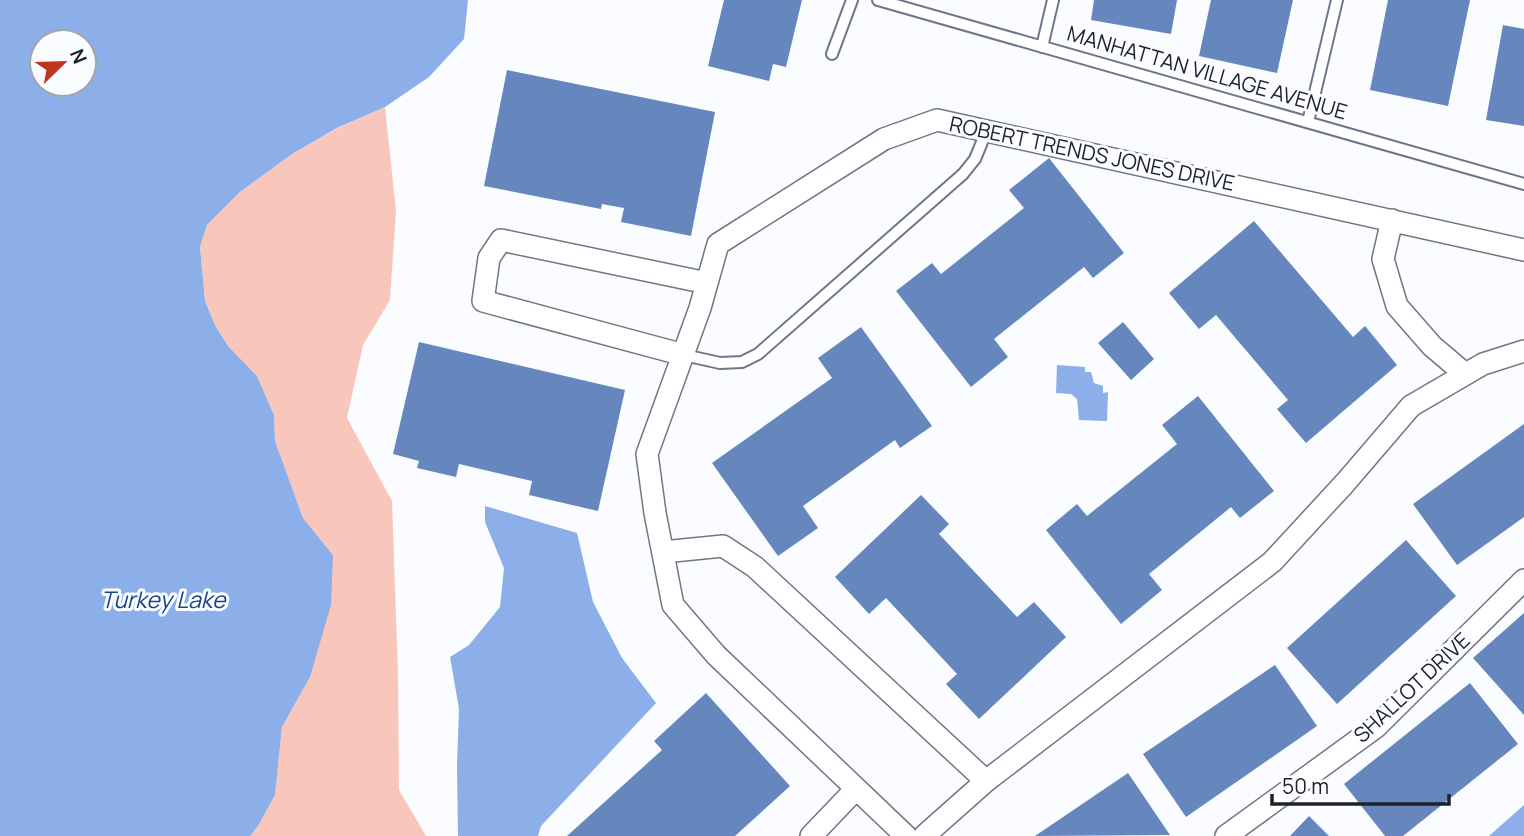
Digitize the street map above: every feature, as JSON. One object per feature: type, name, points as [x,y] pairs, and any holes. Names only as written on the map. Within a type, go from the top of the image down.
[{"type":"street","name":"ROBERT TRENDS JONES DRIVE","points":[[906,836],[716,655],[673,604],[647,454],[684,355],[719,244],[884,139],[937,120],[1524,250]]},
{"type":"street","points":[[1392,220],[1383,259],[1397,306],[1432,346],[1465,374]]},
{"type":"street","points":[[684,355],[483,301],[489,258],[501,240],[707,283]]},
{"type":"street","points":[[924,836],[986,781],[1272,562],[1411,407],[1483,364],[1524,351]]},
{"type":"street","points":[[663,552],[723,545],[755,567],[986,781]]},
{"type":"street","name":"SHALLOT DRIVE","points":[[1226,836],[1376,727],[1524,580]]},
{"type":"street","points":[[811,836],[855,790]]},
{"type":"lane","points":[[832,54],[852,0]]},
{"type":"lane","name":"MANHATTAN VILLAGE AVENUE","points":[[878,0],[1524,184]]},
{"type":"lane","points":[[1042,47],[1053,0]]},
{"type":"lane","points":[[1308,122],[1337,0]]},
{"type":"lane","points":[[684,355],[731,363],[742,362],[758,354],[963,174],[975,159],[987,130]]},
{"type":"shaded area","points":[[385,107],[396,211],[390,300],[363,345],[347,418],[392,501],[399,790],[426,836],[250,836],[275,795],[282,727],[310,677],[333,555],[303,518],[275,441],[274,415],[257,376],[228,346],[216,327],[205,301],[200,247],[207,225],[240,192],[292,154],[338,128]]},
{"type":"water","name":"Turkey Lake","points":[[0,0],[468,0],[464,39],[429,77],[385,107],[337,128],[292,154],[240,192],[207,225],[200,247],[205,301],[216,327],[228,346],[257,376],[274,415],[275,441],[303,518],[333,555],[331,605],[310,677],[282,727],[275,795],[250,836],[0,836]]},
{"type":"water","points":[[1057,365],[1085,367],[1085,372],[1091,372],[1094,383],[1103,386],[1103,393],[1108,392],[1107,421],[1079,420],[1077,399],[1071,394],[1056,393]]},
{"type":"water","points":[[485,506],[577,533],[593,602],[622,658],[656,703],[541,826],[538,836],[458,836],[459,709],[450,657],[469,645],[500,607],[504,568],[485,522]]},
{"type":"water","points":[[1524,805],[1524,836],[1489,836]]},
{"type":"building","points":[[724,0],[802,0],[786,67],[773,64],[769,81],[708,66]]},
{"type":"building","points":[[1094,0],[1177,0],[1171,34],[1091,20]]},
{"type":"building","points":[[1211,0],[1293,0],[1277,73],[1199,56]]},
{"type":"building","points":[[1388,0],[1470,0],[1448,106],[1370,90]]},
{"type":"building","points":[[1503,25],[1524,29],[1524,126],[1486,120]]},
{"type":"building","points":[[507,70],[715,112],[691,236],[621,222],[624,208],[602,204],[601,209],[484,186]]},
{"type":"building","points":[[1049,158],[1124,253],[1093,278],[1084,267],[994,339],[1008,357],[971,387],[896,291],[932,263],[941,274],[1024,208],[1009,190]]},
{"type":"building","points":[[1254,221],[1353,337],[1365,326],[1397,365],[1306,443],[1277,409],[1288,400],[1216,315],[1199,329],[1169,293]]},
{"type":"building","points":[[1123,322],[1154,359],[1131,380],[1098,343]]},
{"type":"building","points":[[861,327],[932,426],[900,448],[895,440],[803,506],[818,528],[778,556],[712,463],[832,378],[818,358]]},
{"type":"building","points":[[419,342],[625,390],[598,511],[529,495],[532,481],[459,464],[456,477],[417,468],[419,461],[393,454]]},
{"type":"building","points":[[1198,396],[1274,491],[1240,518],[1231,507],[1149,574],[1162,590],[1121,624],[1046,530],[1077,504],[1087,516],[1177,444],[1162,425]]},
{"type":"building","points":[[1524,424],[1524,517],[1457,565],[1413,504]]},
{"type":"building","points":[[921,495],[949,524],[939,534],[1017,617],[1034,602],[1066,637],[979,719],[946,684],[957,674],[886,598],[869,614],[835,577]]},
{"type":"building","points":[[1406,540],[1456,596],[1337,704],[1287,648]]},
{"type":"building","points":[[1524,613],[1524,715],[1473,658]]},
{"type":"building","points":[[1275,665],[1317,726],[1186,817],[1143,754]]},
{"type":"building","points":[[1470,683],[1518,744],[1403,836],[1385,836],[1344,784]]},
{"type":"building","points":[[706,693],[790,786],[735,836],[567,836],[662,750],[654,741]]},
{"type":"building","points":[[1128,773],[1170,835],[1035,836]]},
{"type":"building","points":[[1309,816],[1329,836],[1290,836]]}]
